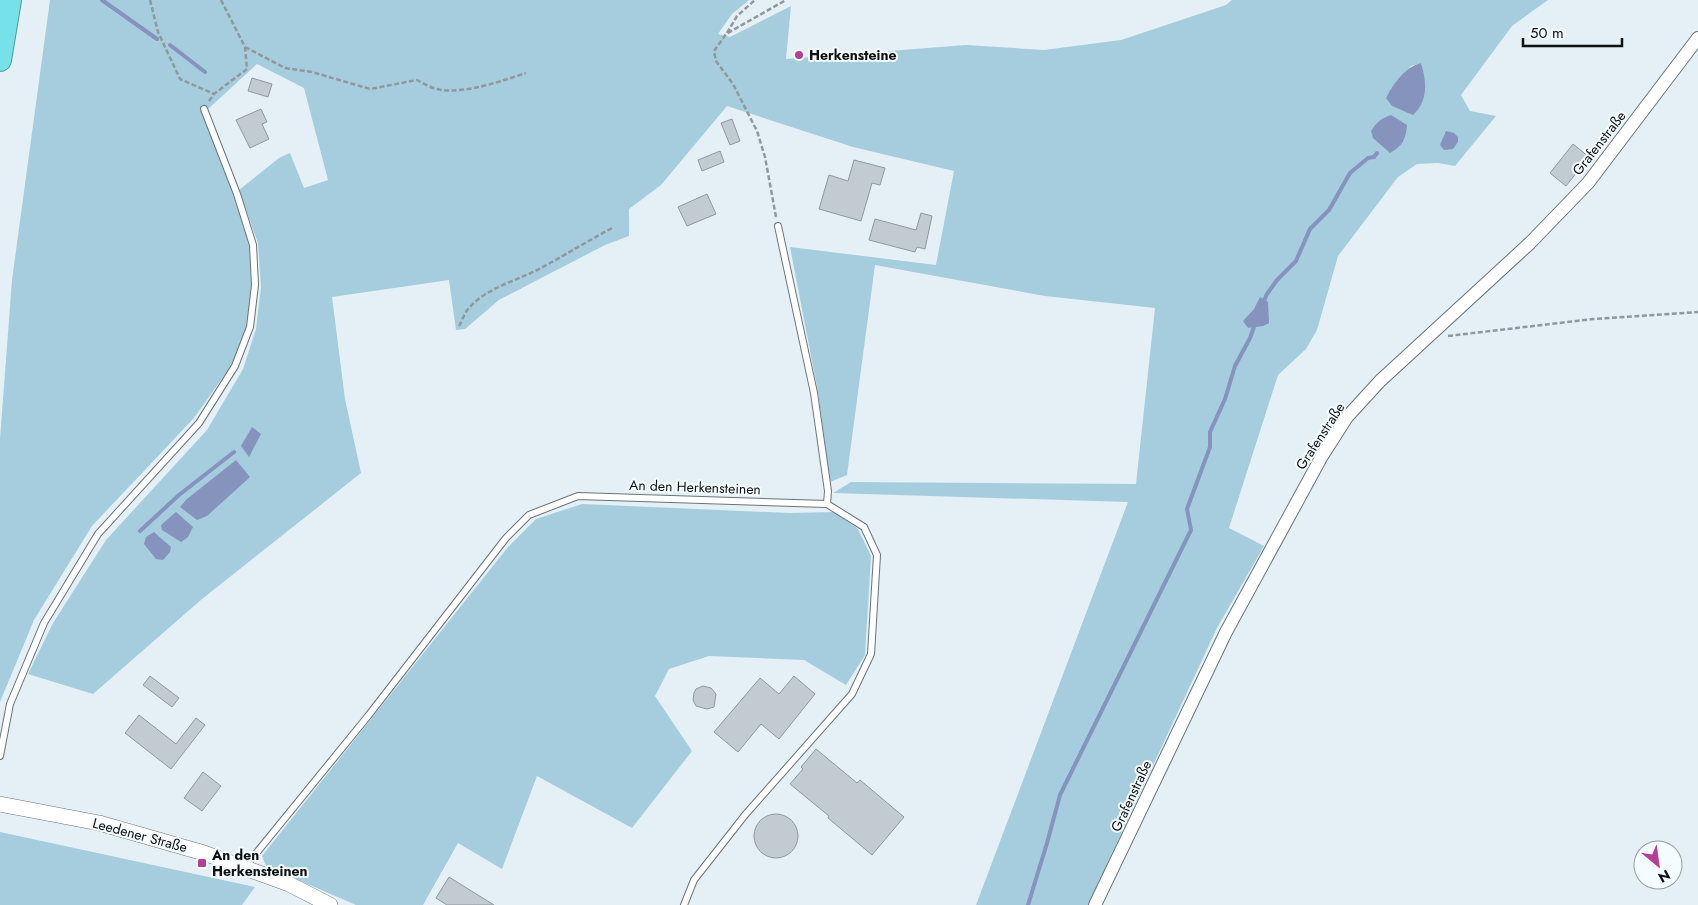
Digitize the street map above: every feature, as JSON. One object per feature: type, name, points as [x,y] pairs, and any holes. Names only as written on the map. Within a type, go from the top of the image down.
[{"type":"highway","points":[[0,60],[10,0]]},
{"type":"street","name":"Grafenstraße","points":[[1095,905],[1226,632],[1322,456],[1347,417],[1380,381],[1530,243],[1588,183],[1698,38]]},
{"type":"street","name":"Leedener Straße","points":[[0,804],[99,823],[245,867],[288,884],[330,905]]},
{"type":"lane","points":[[0,756],[10,704],[44,623],[98,534],[199,423],[235,366],[250,327],[255,285],[253,245],[237,194],[204,109]]},
{"type":"lane","points":[[684,905],[694,880],[745,815],[852,694],[871,654],[877,555],[864,527],[827,504],[828,491],[814,393],[778,226]]},
{"type":"lane","name":"An den Herkensteinen","points":[[245,867],[368,716],[506,538],[528,515],[578,496],[827,504]]},
{"type":"path","points":[[150,0],[158,32],[180,79],[214,94]]},
{"type":"path","points":[[204,109],[214,94],[247,69],[246,47],[221,0]]},
{"type":"path","points":[[755,0],[737,16],[714,51],[716,61],[733,84],[757,131],[765,157],[778,226]]},
{"type":"path","points":[[726,34],[786,0]]},
{"type":"path","points":[[246,47],[286,68],[312,72],[370,89],[417,80],[425,85],[442,90],[468,88],[495,83],[526,73]]},
{"type":"path","points":[[459,326],[468,310],[483,296],[504,284],[527,275],[612,228]]},
{"type":"path","points":[[1430,336],[1442,337],[1593,319],[1698,312]]},
{"type":"shaded area","points":[[50,0],[749,0],[732,14],[718,34],[730,37],[791,6],[786,59],[966,45],[1044,50],[1121,40],[1226,5],[1232,0],[1548,0],[1512,26],[1461,95],[1470,111],[1496,116],[1455,166],[1438,163],[1417,164],[1398,177],[1338,256],[1317,330],[1306,349],[1278,375],[1229,528],[1264,546],[1217,628],[1088,905],[976,905],[1128,502],[833,493],[851,482],[1136,484],[1155,308],[1045,296],[875,265],[847,475],[830,482],[818,392],[790,247],[936,265],[954,171],[853,147],[727,106],[661,185],[629,209],[629,236],[605,245],[499,300],[465,329],[456,330],[449,280],[332,297],[345,399],[361,473],[202,599],[93,694],[28,674],[53,623],[106,540],[207,430],[243,369],[256,329],[261,287],[258,243],[239,191],[250,244],[252,285],[247,325],[233,363],[194,418],[92,526],[34,620],[0,702],[0,439],[12,280]],"holes":[[[1421,63],[1423,70],[1393,86],[1411,66]],[[257,64],[304,88],[328,180],[304,188],[290,153],[279,158],[239,190],[208,109]]]},
{"type":"shaded area","points":[[1421,63],[1425,91],[1418,110],[1413,115],[1392,106],[1386,98],[1400,76],[1410,68]]},
{"type":"shaded area","points":[[1391,115],[1407,125],[1403,141],[1398,148],[1390,153],[1373,138],[1371,131],[1379,121]]},
{"type":"shaded area","points":[[1446,131],[1454,133],[1458,137],[1458,142],[1453,149],[1444,150],[1440,145]]},
{"type":"shaded area","points":[[1260,297],[1268,302],[1269,323],[1263,326],[1248,328],[1243,321],[1254,309]]},
{"type":"shaded area","points":[[252,427],[261,434],[249,457],[241,446]]},
{"type":"shaded area","points":[[236,460],[250,477],[207,516],[197,520],[180,507],[187,499]]},
{"type":"shaded area","points":[[582,504],[790,513],[834,512],[858,529],[871,556],[865,655],[846,685],[804,660],[709,656],[669,669],[655,696],[692,751],[632,828],[537,776],[502,869],[458,843],[423,905],[356,905],[266,866],[262,856],[508,547],[536,519]]},
{"type":"shaded area","points":[[176,512],[193,527],[188,537],[181,542],[162,530],[161,525]]},
{"type":"shaded area","points":[[154,532],[171,547],[170,552],[163,560],[156,559],[144,544],[146,537]]},
{"type":"shaded area","points":[[0,832],[255,887],[242,905],[0,905]]},
{"type":"building","points":[[252,78],[272,84],[268,97],[248,91]]},
{"type":"building","points":[[261,109],[267,122],[262,124],[269,139],[250,148],[236,120]]},
{"type":"building","points":[[732,119],[740,141],[730,145],[721,123]]},
{"type":"building","points":[[1573,144],[1589,157],[1566,186],[1550,173]]},
{"type":"building","points":[[720,151],[724,162],[702,171],[698,160]]},
{"type":"building","points":[[854,160],[885,168],[880,185],[872,183],[861,221],[819,209],[829,175],[848,181]]},
{"type":"building","points":[[707,194],[716,214],[687,226],[678,207]]},
{"type":"building","points":[[921,213],[932,216],[925,249],[917,247],[915,252],[869,240],[875,219],[916,230]]},
{"type":"building","points":[[150,676],[179,698],[172,707],[143,685]]},
{"type":"building","points":[[794,676],[815,694],[779,739],[761,724],[738,752],[714,732],[760,678],[779,694]]},
{"type":"building","points":[[703,686],[711,688],[716,694],[714,707],[707,709],[696,706],[693,700],[694,693],[696,689]]},
{"type":"building","points":[[139,715],[176,744],[196,718],[205,725],[171,769],[125,733]]},
{"type":"building","points":[[816,749],[857,783],[860,780],[904,817],[872,855],[790,784]]},
{"type":"building","points":[[203,772],[221,786],[202,811],[184,798]]},
{"type":"building","points":[[772,814],[780,814],[792,820],[798,836],[792,852],[780,858],[772,858],[760,852],[754,840],[754,832],[760,820]]},
{"type":"building","points":[[449,877],[494,905],[447,905],[436,898]]},
{"type":"waterway","points":[[102,0],[157,39]]},
{"type":"waterway","points":[[170,45],[205,72]]},
{"type":"waterway","points":[[1263,303],[1277,280],[1296,261],[1310,229],[1329,210],[1350,173],[1377,153]]},
{"type":"waterway","points":[[1028,905],[1060,795],[1191,530],[1187,509],[1210,447],[1210,432],[1225,399],[1235,366],[1250,338],[1255,324]]},
{"type":"waterway","points":[[140,531],[179,495],[234,452]]},
{"type":"place","name":"Herkensteine","points":[[799,55]]},
{"type":"place","name":"An den Herkensteinen","points":[[202,863]]}]
